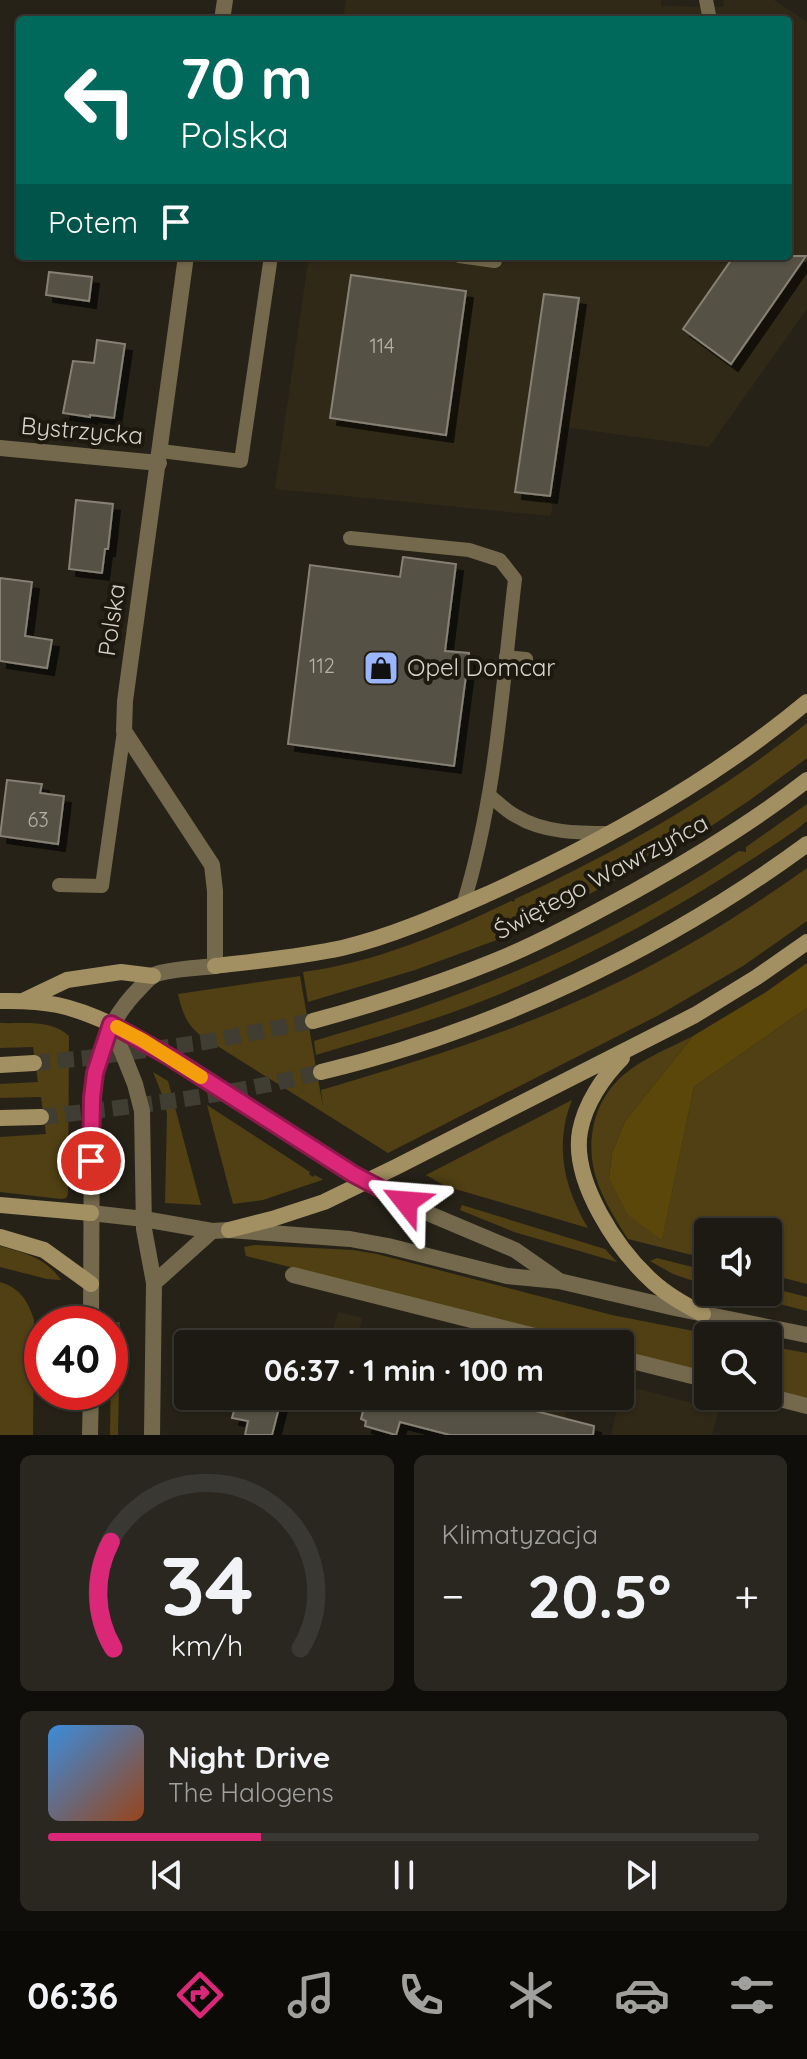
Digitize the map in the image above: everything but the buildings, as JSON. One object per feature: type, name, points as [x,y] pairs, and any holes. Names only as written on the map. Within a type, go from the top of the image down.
[{"type":"main road","points":[[215,966],[341,948],[385,936],[463,905],[557,862],[654,809],[751,746],[807,702]]},
{"type":"main road","name":"Świętego Wawrzyńca","points":[[313,1021],[419,989],[552,935],[702,853],[807,780]]},
{"type":"main road","points":[[321,1072],[439,1037],[546,995],[619,960],[694,918],[807,844]]},
{"type":"main road","points":[[220,1230],[296,1212],[331,1199],[633,1047],[727,996],[807,942]]},
{"type":"main road","points":[[25,1000],[67,980],[121,972],[153,976]]},
{"type":"main road","points":[[0,1001],[25,1000],[69,1006],[111,1024]]},
{"type":"main road","points":[[633,1047],[606,1076],[590,1102],[580,1129],[580,1162],[594,1203],[633,1261],[660,1288],[703,1314]]},
{"type":"main road","points":[[0,1065],[34,1063]]},
{"type":"main road","points":[[0,1118],[41,1117]]},
{"type":"main road","points":[[0,1205],[91,1213]]},
{"type":"main road","points":[[0,1237],[44,1250],[91,1284]]},
{"type":"street","name":"Polska","points":[[124,731],[125,701],[185,260]]},
{"type":"street","name":"Bystrzycka","points":[[0,448],[160,457]]},
{"type":"street","points":[[91,1306],[92,1098],[95,1073],[111,1024],[153,976],[215,966],[212,865],[124,731]]},
{"type":"street","points":[[111,1024],[170,1057],[367,1181],[432,1215],[515,1250],[559,1281]]},
{"type":"street","points":[[111,1024],[135,1084],[142,1111],[144,1219],[154,1283],[152,1435]]},
{"type":"street","points":[[91,1213],[220,1230],[350,1239],[507,1276],[559,1281],[807,1335]]},
{"type":"street","points":[[154,1283],[220,1230]]},
{"type":"street","points":[[293,1275],[511,1330]]},
{"type":"street","points":[[634,1362],[694,1376]]},
{"type":"street","points":[[782,1400],[807,1406]]},
{"type":"street","points":[[90,1435],[91,1410]]},
{"type":"lane","points":[[160,457],[241,461],[270,260]]},
{"type":"lane","points":[[488,260],[495,261]]},
{"type":"lane","points":[[350,538],[469,550],[500,560],[515,579],[490,796],[463,905]]},
{"type":"lane","points":[[506,657],[526,659]]},
{"type":"lane","points":[[59,885],[102,886],[124,731]]},
{"type":"lane","points":[[490,796],[514,815],[557,831],[610,833]]},
{"type":"shaded area","points":[[346,0],[661,0],[661,6],[723,7],[724,0],[774,0],[807,22],[807,309],[709,447],[564,427],[551,516],[275,489],[308,260],[792,260],[792,16],[344,16]]},
{"type":"shaded area","points":[[807,723],[807,758],[695,837],[505,937],[415,970],[308,1002],[303,972],[383,954],[514,902],[667,820],[738,774]]},
{"type":"shaded area","points":[[807,804],[807,821],[796,830],[684,902],[606,945],[464,1008],[316,1055],[314,1041],[471,989],[551,956],[628,918],[739,851],[746,852],[746,847]]},
{"type":"shaded area","points":[[807,868],[807,921],[743,966],[659,1015],[388,1153],[200,1035],[185,1017],[178,994],[300,976],[323,1107],[321,1090],[503,1031],[574,1003],[634,974],[710,932]]},
{"type":"shaded area","points":[[807,963],[807,1008],[694,1087],[662,1240],[628,1215],[609,1178],[612,1153],[625,1121],[693,1036]]},
{"type":"shaded area","points":[[807,1008],[807,1284],[782,1278],[782,1218],[694,1218],[694,1256],[628,1239],[611,1211],[598,1184],[592,1155],[594,1123],[610,1090],[635,1067],[693,1036],[625,1121],[612,1153],[609,1178],[662,1239],[694,1087]]},
{"type":"shaded area","points":[[0,1023],[45,1025],[69,1036],[66,1198],[0,1192],[0,1137],[46,1134],[41,1097],[0,1098],[0,1084],[38,1082],[33,1047],[0,1048]]},
{"type":"shaded area","points":[[153,1072],[168,1081],[201,1205],[165,1203],[167,1114]]},
{"type":"shaded area","points":[[572,1100],[564,1133],[564,1166],[573,1197],[588,1228],[445,1186],[426,1175]]},
{"type":"shaded area","points":[[207,1105],[310,1172],[313,1177],[315,1175],[322,1180],[263,1200],[233,1204]]},
{"type":"shaded area","points":[[462,1205],[605,1249],[617,1262],[514,1232],[460,1210]]},
{"type":"shaded area","points":[[0,1246],[42,1261],[61,1280],[0,1267]]},
{"type":"shaded area","points":[[244,1247],[353,1250],[377,1254],[612,1315],[694,1331],[694,1369],[634,1354],[634,1330],[539,1330],[246,1256]]},
{"type":"shaded area","points":[[657,1258],[694,1267],[694,1281],[673,1274],[650,1261]]},
{"type":"shaded area","points":[[0,1282],[13,1288],[28,1306],[24,1306],[24,1410],[33,1410],[33,1435],[0,1435]]},
{"type":"shaded area","points":[[782,1291],[807,1297],[807,1311],[782,1305]]},
{"type":"shaded area","points":[[338,1312],[362,1318],[359,1330],[333,1330]]},
{"type":"shaded area","points":[[782,1349],[807,1353],[807,1398],[782,1392]]},
{"type":"shaded area","points":[[634,1388],[694,1403],[694,1410],[719,1410],[712,1435],[611,1435],[617,1410],[634,1410]]},
{"type":"shaded area","points":[[110,1410],[118,1410],[118,1435],[110,1435]]},
{"type":"shaded area","points":[[515,1410],[566,1410],[560,1435],[509,1435]]},
{"type":"tunnel","points":[[34,1063],[205,1042],[313,1021]]},
{"type":"tunnel","points":[[41,1117],[217,1094],[321,1072]]},
{"type":"slow traffic","points":[[117,1027],[201,1077]]},
{"type":"place","name":"Opel Domcar","points":[[381,668]]},
{"type":"route","points":[[91,1161],[95,1073],[111,1024],[170,1057],[353,1174],[406,1202]]}]
